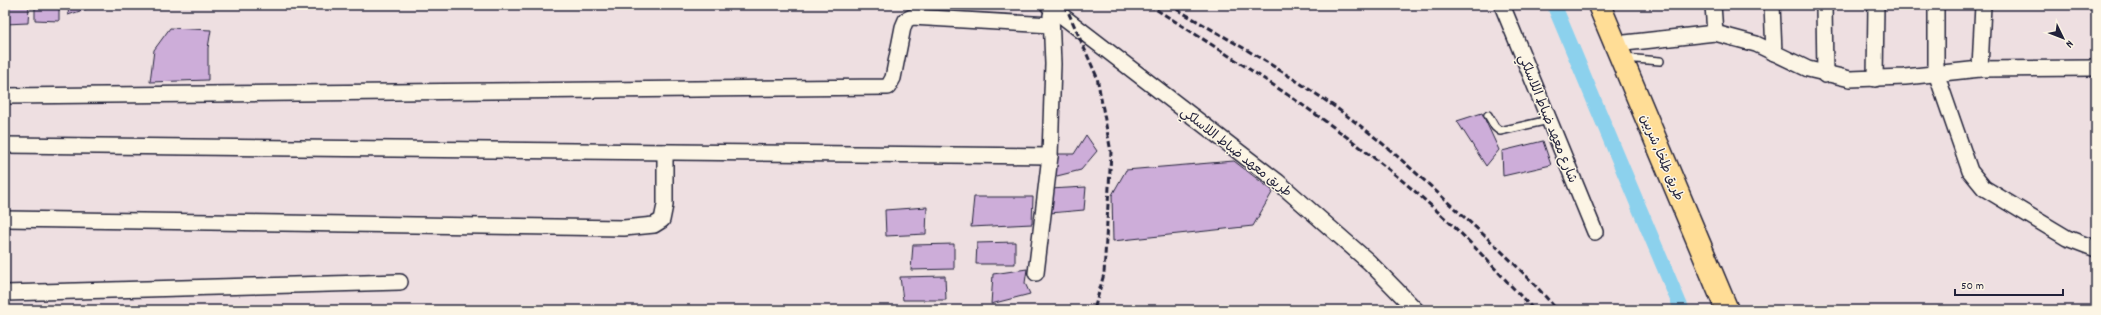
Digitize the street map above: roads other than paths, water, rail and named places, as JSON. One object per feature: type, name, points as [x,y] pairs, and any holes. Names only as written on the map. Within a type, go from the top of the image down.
[{"type":"main road","name":"طريق طلخا, شربين","points":[[1600,5],[1727,310]]},
{"type":"street","name":"شارع معهد ضباط اللاسلكي","points":[[1502,5],[1595,232]]},
{"type":"street","points":[[1713,5],[1715,33]]},
{"type":"street","points":[[1772,5],[1774,53]]},
{"type":"street","points":[[1824,5],[1825,75]]},
{"type":"street","points":[[1875,79],[1876,5]]},
{"type":"street","points":[[1936,5],[1936,73],[1970,171],[1984,188],[2067,238],[2096,249]]},
{"type":"street","points":[[1980,69],[1983,5]]},
{"type":"street","points":[[1036,273],[1050,156],[1053,64],[1049,6]]},
{"type":"street","name":"طريق معهد ضباط اللاسلكي","points":[[1049,6],[1278,182],[1353,247],[1416,310]]},
{"type":"street","points":[[5,96],[888,87],[893,78],[903,27],[906,20],[912,17],[1051,25]]},
{"type":"street","points":[[1619,51],[1715,33],[1736,37],[1825,75],[1850,79],[1875,79],[1980,69],[2096,68]]},
{"type":"street","points":[[5,145],[1050,156]]},
{"type":"street","points":[[5,219],[624,228],[647,226],[654,225],[662,220],[664,213],[665,152]]},
{"type":"street","points":[[5,292],[400,282]]},
{"type":"lane","points":[[1619,51],[1660,61]]},
{"type":"lane","points":[[1488,115],[1495,127],[1500,131],[1549,120]]},
{"type":"waterway","points":[[1554,5],[1682,310]]},
{"type":"railway","points":[[1065,5],[1097,77],[1111,152],[1104,274],[1094,310]]},
{"type":"railway","points":[[1149,5],[1267,81],[1343,134],[1380,162],[1461,233],[1534,310]]},
{"type":"railway","points":[[1169,5],[1289,76],[1336,107],[1371,134],[1494,245],[1533,283],[1557,310]]}]
